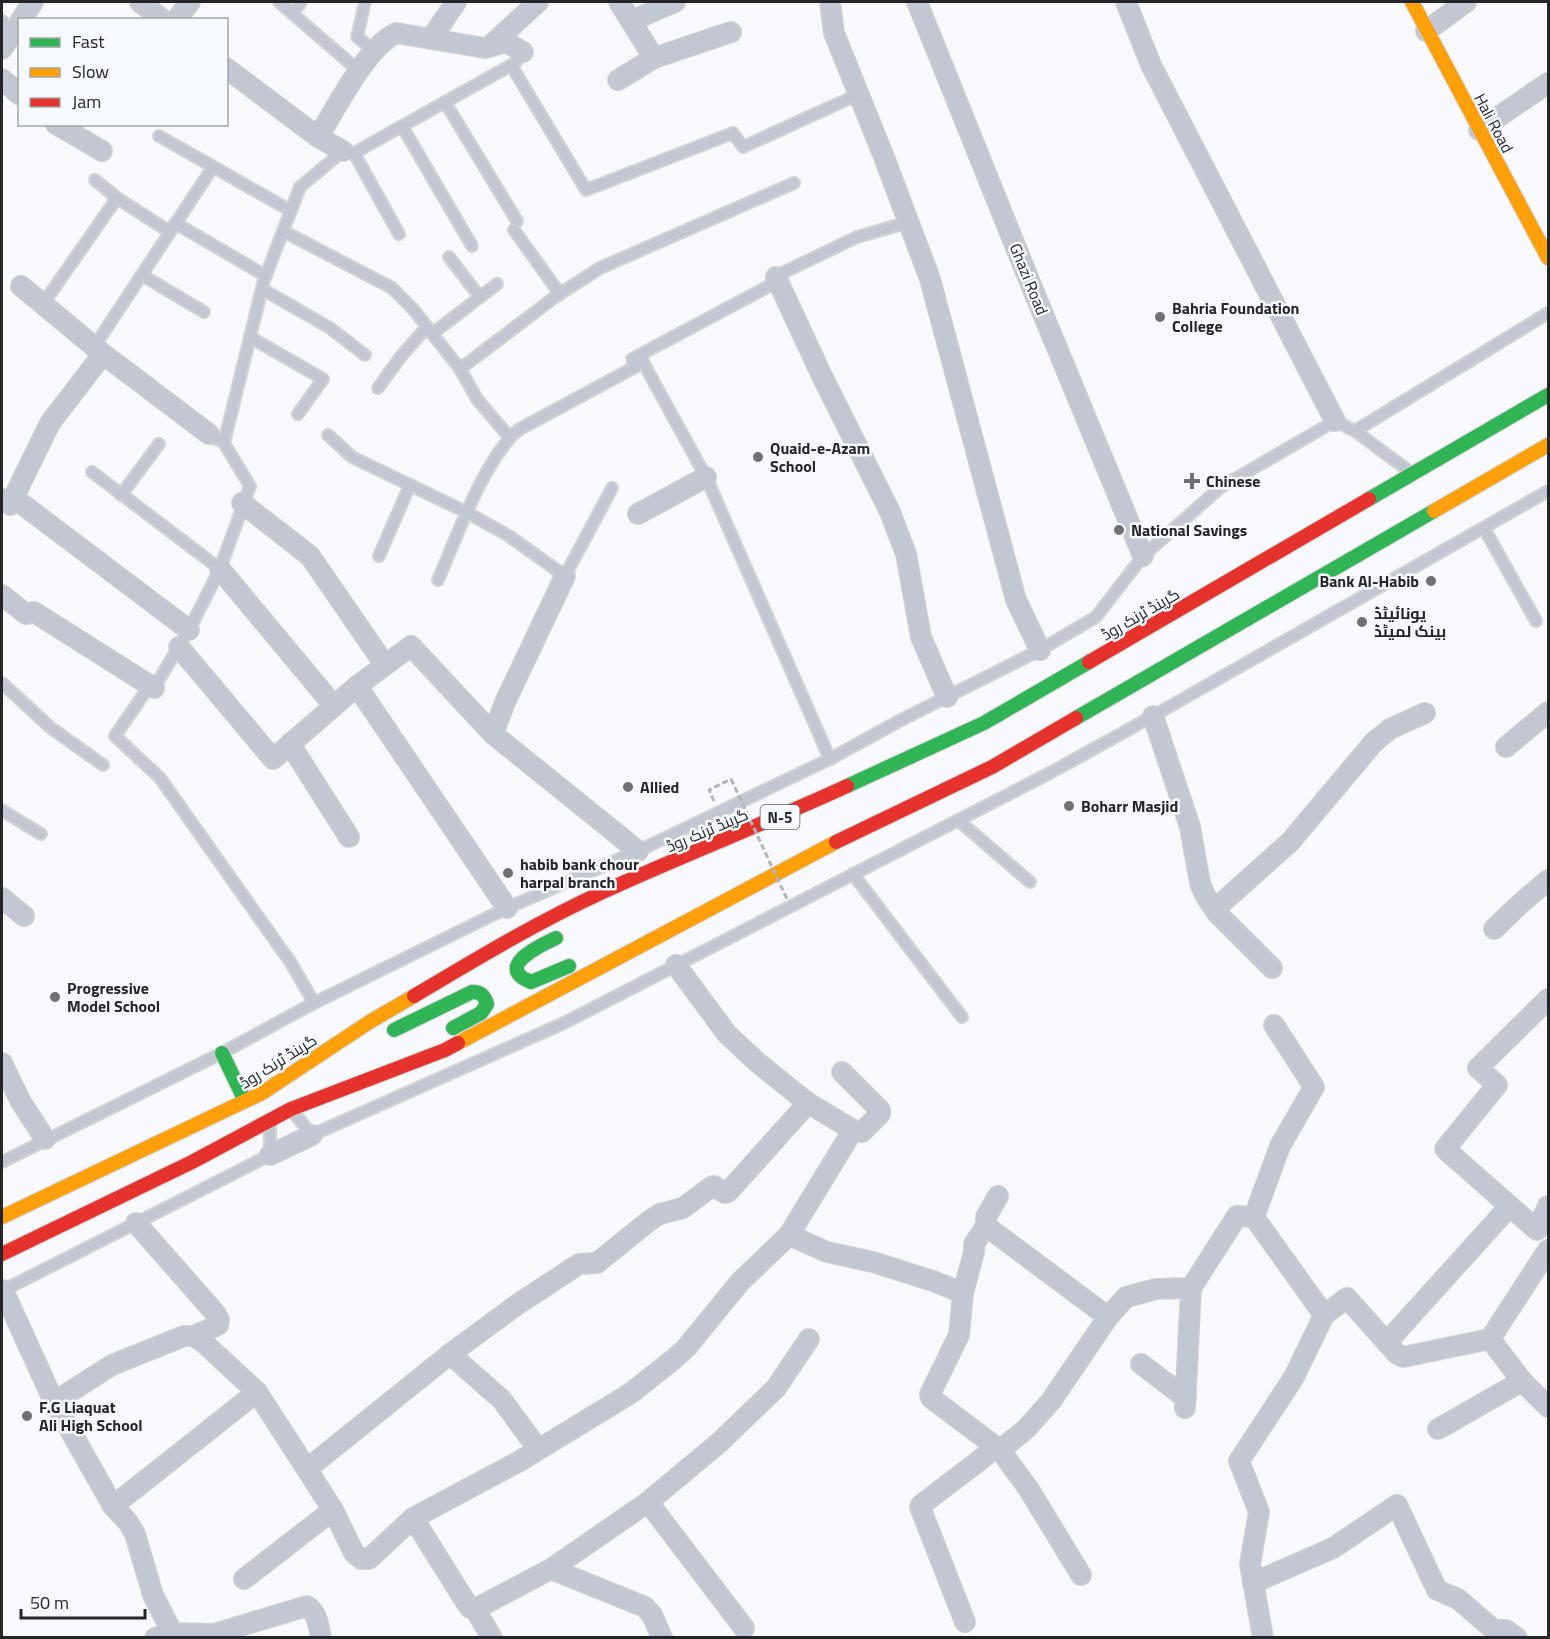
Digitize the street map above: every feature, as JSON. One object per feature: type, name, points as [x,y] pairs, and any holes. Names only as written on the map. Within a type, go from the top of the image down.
[{"type":"main road","name":"Hali Road","points":[[1419,5],[1426,31],[1548,258]]},
{"type":"main road","name":"گرینڈ ٹرنک روڈ","points":[[2,1218],[262,1093],[371,1021],[494,948],[604,891],[783,816],[984,723],[1548,395]]},
{"type":"main road","points":[[597,954],[992,767],[1548,445]]},
{"type":"main road","points":[[668,878],[783,816]]},
{"type":"main road","points":[[2,1254],[192,1162],[291,1109],[445,1050],[816,852]]},
{"type":"main road","points":[[564,934],[522,956],[518,966],[520,975],[526,980],[536,981],[577,963]]},
{"type":"main road","points":[[378,1038],[472,992],[479,992],[486,998],[487,1004],[481,1013],[438,1036]]},
{"type":"main road","points":[[325,1095],[417,1046]]},
{"type":"main road","points":[[262,1093],[357,1048]]},
{"type":"main road","points":[[222,1053],[245,1101]]},
{"type":"street","points":[[19,18],[33,2]]},
{"type":"street","points":[[140,2],[160,18]]},
{"type":"street","points":[[177,18],[189,2]]},
{"type":"street","points":[[431,39],[456,2]]},
{"type":"street","points":[[489,47],[538,2]]},
{"type":"street","points":[[619,2],[654,58]]},
{"type":"street","points":[[631,21],[675,2]]},
{"type":"street","points":[[830,2],[834,33],[930,279],[1016,600],[1040,650]]},
{"type":"street","name":"Ghazi Road","points":[[917,2],[1143,556]]},
{"type":"street","points":[[1126,2],[1155,74],[1335,422]]},
{"type":"street","points":[[1426,31],[1466,2]]},
{"type":"street","points":[[2,49],[14,23]]},
{"type":"street","points":[[618,80],[654,58],[731,32]]},
{"type":"street","points":[[318,137],[359,71],[387,38],[396,33],[476,47],[489,47],[506,42],[517,59]]},
{"type":"street","points":[[228,70],[318,137],[349,152]]},
{"type":"street","points":[[2,79],[18,93]]},
{"type":"street","points":[[1479,130],[1548,83]]},
{"type":"street","points":[[59,126],[102,151]]},
{"type":"street","points":[[776,277],[820,374],[890,512],[906,554],[921,637],[947,697]]},
{"type":"street","points":[[21,286],[99,351],[216,439]]},
{"type":"street","points":[[99,351],[50,423],[8,499],[184,639],[273,759],[357,686],[411,646],[494,734],[638,851]]},
{"type":"street","points":[[638,514],[706,477]]},
{"type":"street","points":[[242,503],[310,556],[385,665]]},
{"type":"street","points":[[220,569],[334,706]]},
{"type":"street","points":[[494,734],[506,700],[565,576]]},
{"type":"street","points":[[2,596],[26,614],[34,612],[152,687]]},
{"type":"street","points":[[357,686],[507,908]]},
{"type":"street","points":[[1506,747],[1548,712]]},
{"type":"street","points":[[1215,909],[1290,842],[1374,742],[1390,729],[1425,713]]},
{"type":"street","points":[[1153,716],[1190,827],[1200,883],[1205,895],[1215,909],[1272,968]]},
{"type":"street","points":[[290,744],[349,837]]},
{"type":"street","points":[[1494,929],[1548,880]]},
{"type":"street","points":[[2,898],[24,916]]},
{"type":"street","points":[[676,965],[727,1034],[758,1062],[808,1103],[852,1130],[862,1132],[880,1114],[880,1110],[842,1072]]},
{"type":"street","points":[[1548,999],[1479,1068],[1497,1085],[1445,1149],[1509,1207],[1543,1233],[1548,1206]]},
{"type":"street","points":[[1254,1217],[1280,1146],[1314,1087],[1274,1025]]},
{"type":"street","points":[[2,1063],[21,1102],[45,1139]]},
{"type":"street","points":[[308,1469],[450,1354],[579,1264],[597,1263],[660,1214],[683,1208],[711,1186],[725,1193],[728,1192],[808,1103]]},
{"type":"street","points":[[194,1336],[257,1392],[333,1510],[354,1553],[366,1560],[413,1518],[518,1462],[631,1394],[674,1359],[686,1348],[740,1282],[789,1235],[852,1130]]},
{"type":"street","points":[[270,1155],[312,1135]]},
{"type":"street","points":[[998,1196],[986,1217],[986,1226],[974,1244],[963,1293],[959,1335],[930,1394],[931,1398],[998,1448],[1028,1488],[1081,1575]]},
{"type":"street","points":[[1387,1342],[1509,1207]]},
{"type":"street","points":[[1141,1364],[1186,1403],[1191,1288],[1237,1216],[1254,1217]]},
{"type":"street","points":[[1254,1217],[1324,1315]]},
{"type":"street","points":[[54,1402],[112,1365],[184,1336],[194,1336],[218,1325],[219,1320],[209,1306],[136,1223]]},
{"type":"street","points":[[986,1226],[1108,1317]]},
{"type":"street","points":[[789,1235],[827,1252],[883,1265],[963,1293]]},
{"type":"street","points":[[1263,1638],[1250,1564],[1259,1512],[1239,1461],[1294,1377],[1324,1315],[1347,1298],[1397,1354],[1403,1357],[1490,1339],[1548,1250]]},
{"type":"street","points":[[965,1622],[920,1507],[921,1504],[1026,1429],[1051,1401],[1108,1317],[1126,1297],[1156,1289],[1191,1288]]},
{"type":"street","points":[[2,1290],[54,1402],[113,1506],[128,1522],[135,1534],[167,1636],[214,1634],[307,1606],[317,1617],[321,1638]]},
{"type":"street","points":[[475,1609],[551,1569],[648,1502],[720,1442],[776,1388],[809,1339]]},
{"type":"street","points":[[1490,1339],[1522,1381],[1548,1407]]},
{"type":"street","points":[[450,1354],[502,1400],[538,1449]]},
{"type":"street","points":[[1438,1429],[1522,1381]]},
{"type":"street","points":[[113,1506],[257,1392]]},
{"type":"street","points":[[648,1502],[744,1628]]},
{"type":"street","points":[[1253,1583],[1333,1548],[1397,1504],[1437,1590],[1458,1599],[1494,1630],[1506,1630],[1517,1638]]},
{"type":"street","points":[[244,1579],[333,1510]]},
{"type":"street","points":[[413,1518],[467,1604],[470,1608],[475,1609],[492,1638]]},
{"type":"street","points":[[551,1569],[645,1607],[652,1615],[662,1638]]},
{"type":"lane","points":[[279,2],[359,71]]},
{"type":"lane","points":[[293,14],[302,2]]},
{"type":"lane","points":[[365,2],[357,37],[375,51]]},
{"type":"lane","points":[[314,1003],[291,963],[160,778],[115,736],[184,639],[220,569],[250,486],[216,439],[250,337],[266,276],[300,188],[349,152],[402,126],[517,59],[586,190],[733,134],[743,147],[859,94]]},
{"type":"lane","points":[[444,102],[516,225],[560,294]]},
{"type":"lane","points":[[402,126],[472,246]]},
{"type":"lane","points":[[159,136],[291,211]]},
{"type":"lane","points":[[349,152],[399,234]]},
{"type":"lane","points":[[99,351],[142,275],[213,166]]},
{"type":"lane","points":[[96,180],[117,198],[266,276]]},
{"type":"lane","points":[[460,369],[560,294],[600,268],[794,183]]},
{"type":"lane","points":[[43,304],[117,198]]},
{"type":"lane","points":[[438,580],[493,459],[518,430],[635,367],[632,359],[773,284],[772,279],[857,237],[909,222]]},
{"type":"lane","points":[[283,231],[392,288],[460,369],[477,399],[510,438]]},
{"type":"lane","points":[[449,257],[479,296]]},
{"type":"lane","points":[[142,275],[204,312]]},
{"type":"lane","points":[[378,388],[402,355],[429,331],[496,284]]},
{"type":"lane","points":[[262,289],[330,328],[365,356]]},
{"type":"lane","points":[[1355,431],[1548,313]]},
{"type":"lane","points":[[250,337],[323,379],[297,414]]},
{"type":"lane","points":[[639,356],[706,477],[830,759]]},
{"type":"lane","points":[[2,1162],[222,1053],[314,1003],[507,908],[638,851],[830,759],[1040,650],[1096,617],[1143,556],[1221,487],[1335,422],[1355,431],[1414,475]]},
{"type":"lane","points":[[328,435],[352,457],[468,513],[509,537],[565,576],[612,488]]},
{"type":"lane","points":[[121,495],[159,444]]},
{"type":"lane","points":[[92,472],[220,569]]},
{"type":"lane","points":[[379,556],[410,485]]},
{"type":"lane","points":[[291,1109],[312,1135],[564,1023],[958,820],[1153,716],[1548,491]]},
{"type":"lane","points":[[1484,528],[1536,621]]},
{"type":"lane","points":[[2,683],[51,728],[103,765]]},
{"type":"lane","points":[[2,812],[41,834]]},
{"type":"lane","points":[[958,820],[1030,882]]},
{"type":"lane","points":[[853,874],[962,1017]]},
{"type":"lane","points":[[2,1290],[270,1155],[270,1121]]},
{"type":"path","points":[[709,790],[731,779],[788,898]]},
{"type":"traffic: fast","points":[[1369,499],[1548,395]]},
{"type":"traffic: fast","points":[[1076,718],[1434,511]]},
{"type":"traffic: fast","points":[[847,786],[984,723],[1089,662]]},
{"type":"traffic: fast","points":[[556,938],[531,951],[518,963],[517,970],[521,976],[531,982],[569,966]]},
{"type":"traffic: fast","points":[[394,1030],[472,992],[482,995],[487,1004],[481,1013],[453,1028]]},
{"type":"traffic: fast","points":[[222,1053],[245,1101]]},
{"type":"traffic: slow","points":[[1412,2],[1548,258]]},
{"type":"traffic: slow","points":[[1434,511],[1548,445]]},
{"type":"traffic: slow","points":[[458,1043],[836,842]]},
{"type":"traffic: slow","points":[[2,1217],[262,1093],[371,1021],[414,996]]},
{"type":"traffic: jam","points":[[1089,662],[1369,499]]},
{"type":"traffic: jam","points":[[836,842],[992,767],[1076,718]]},
{"type":"traffic: jam","points":[[414,996],[508,941],[580,903],[847,786]]},
{"type":"traffic: jam","points":[[2,1254],[192,1162],[291,1109],[458,1043]]},
{"type":"place","name":"Bahria Foundation College","points":[[1160,317]]},
{"type":"place","name":"Quaid-e-Azam School","points":[[758,457]]},
{"type":"place","name":"Chinese","points":[[1192,481]]},
{"type":"place","name":"National Savings","points":[[1119,530]]},
{"type":"place","name":"Bank Al-Habib","points":[[1431,581]]},
{"type":"place","name":"یونائیٹڈ بینک لمیٹڈ","points":[[1362,622]]},
{"type":"place","name":"Allied","points":[[628,787]]},
{"type":"place","name":"Boharr Masjid","points":[[1069,806]]},
{"type":"place","name":"habib bank chour harpal branch","points":[[508,873]]},
{"type":"place","name":"Progressive Model School","points":[[55,997]]},
{"type":"place","name":"F.G Liaquat Ali High School","points":[[27,1416]]}]
